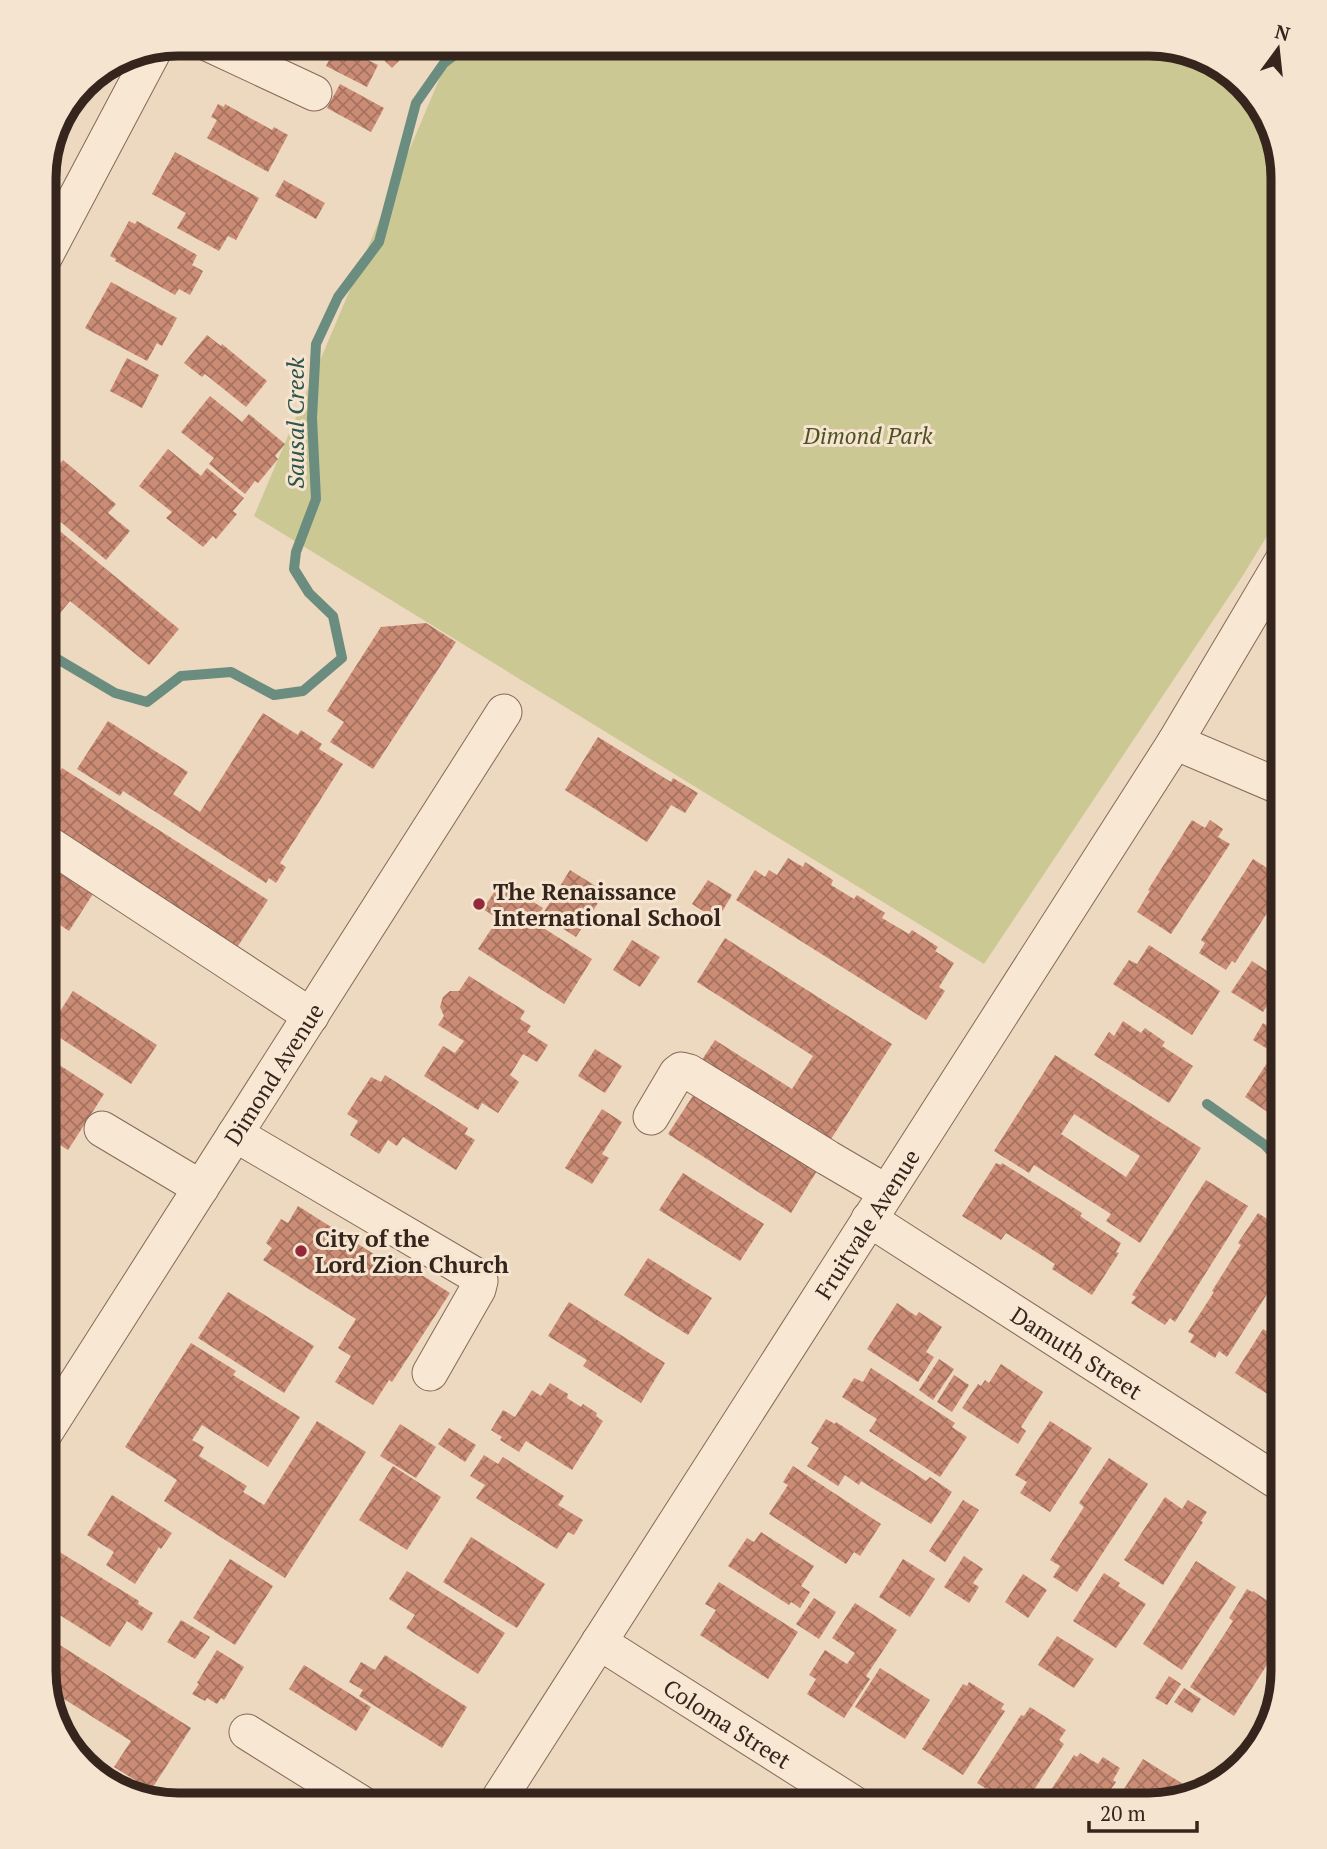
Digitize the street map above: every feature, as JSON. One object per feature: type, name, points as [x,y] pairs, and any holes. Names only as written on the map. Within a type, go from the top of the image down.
[{"type":"street","points":[[235,56],[314,93]]},
{"type":"street","points":[[56,235],[149,60]]},
{"type":"street","name":"Fruitvale Avenue","points":[[503,1793],[1175,742],[1271,580]]},
{"type":"street","name":"Dimond Avenue","points":[[56,1415],[504,712]]},
{"type":"street","points":[[1175,742],[1271,783]]},
{"type":"street","points":[[56,849],[311,1016]]},
{"type":"street","name":"Damuth Street","points":[[650,1117],[677,1073],[681,1070],[689,1072],[828,1158],[878,1205],[1271,1477]]},
{"type":"street","points":[[102,1129],[201,1188]]},
{"type":"street","points":[[235,1134],[475,1275],[480,1281],[430,1373]]},
{"type":"street","name":"Coloma Street","points":[[600,1642],[837,1793]]},
{"type":"street","points":[[247,1732],[344,1793]]},
{"type":"green space","name":"Dimond Park","points":[[453,56],[1157,56],[1181,60],[1210,72],[1235,92],[1255,117],[1267,146],[1271,178],[1271,530],[984,964],[254,516],[447,61]]},
{"type":"building","points":[[269,56],[283,56],[280,61]]},
{"type":"building","points":[[331,56],[360,56],[378,65],[367,87],[326,66]]},
{"type":"building","points":[[379,56],[404,56],[392,68]]},
{"type":"building","points":[[340,84],[384,108],[371,132],[327,108]]},
{"type":"building","points":[[218,104],[224,107],[225,104],[272,130],[274,127],[288,135],[268,172],[207,138],[217,120],[211,117]]},
{"type":"building","points":[[175,152],[259,198],[236,240],[228,236],[219,251],[177,228],[186,213],[152,194]]},
{"type":"building","points":[[284,180],[325,203],[316,219],[275,196]]},
{"type":"building","points":[[129,221],[135,224],[137,221],[197,255],[192,265],[203,271],[190,295],[179,289],[175,295],[110,256]]},
{"type":"building","points":[[111,282],[177,318],[162,346],[157,343],[147,361],[85,328]]},
{"type":"building","points":[[207,335],[267,381],[246,407],[205,374],[202,377],[184,363]]},
{"type":"building","points":[[127,358],[159,375],[142,408],[110,391]]},
{"type":"building","points":[[210,396],[242,422],[249,414],[285,444],[275,456],[278,459],[245,494],[209,464],[214,458],[181,432]]},
{"type":"building","points":[[168,449],[201,476],[207,468],[244,498],[233,511],[237,514],[216,539],[213,536],[203,547],[166,518],[172,512],[139,486]]},
{"type":"building","points":[[63,460],[116,504],[108,513],[130,531],[106,560],[56,518],[56,468]]},
{"type":"building","points":[[56,528],[179,629],[149,665],[70,601],[56,618]]},
{"type":"building","points":[[426,623],[456,642],[373,769],[330,742],[344,722],[327,711],[381,627]]},
{"type":"building","points":[[263,713],[298,735],[301,730],[322,744],[319,749],[343,764],[280,863],[286,867],[276,883],[269,878],[266,883],[123,791],[120,796],[77,769],[108,721],[188,772],[173,794],[200,812]]},
{"type":"building","points":[[598,737],[671,782],[673,778],[698,793],[685,813],[671,805],[647,842],[565,790]]},
{"type":"building","points":[[62,768],[268,900],[234,952],[56,838],[56,777]]},
{"type":"building","points":[[1192,820],[1205,828],[1210,820],[1223,829],[1218,837],[1230,844],[1171,934],[1137,912]]},
{"type":"building","points":[[788,858],[803,867],[805,862],[833,880],[831,885],[854,899],[857,895],[885,913],[882,918],[909,934],[912,930],[938,947],[935,951],[954,963],[939,987],[945,991],[926,1020],[736,900],[755,870],[765,877],[769,870],[777,875]]},
{"type":"building","points":[[1253,859],[1271,870],[1271,907],[1235,963],[1232,961],[1226,970],[1199,953],[1205,943],[1201,940]]},
{"type":"building","points":[[570,870],[605,892],[576,937],[542,915]]},
{"type":"building","points":[[56,871],[93,894],[69,931],[56,922]]},
{"type":"building","points":[[708,880],[732,895],[717,920],[692,904]]},
{"type":"building","points":[[501,882],[543,908],[534,922],[592,959],[564,1004],[478,949],[498,919],[483,909]]},
{"type":"building","points":[[725,938],[892,1044],[824,1150],[696,1069],[715,1040],[792,1089],[813,1056],[697,982]]},
{"type":"building","points":[[632,940],[660,957],[640,987],[613,970]]},
{"type":"building","points":[[1149,945],[1220,991],[1192,1035],[1113,984],[1129,960],[1137,964]]},
{"type":"building","points":[[1252,961],[1271,973],[1271,1000],[1263,1012],[1231,992]]},
{"type":"building","points":[[469,976],[525,1011],[520,1019],[531,1026],[527,1032],[548,1045],[537,1062],[523,1054],[510,1075],[519,1082],[498,1113],[482,1103],[478,1110],[424,1076],[443,1046],[455,1053],[464,1041],[438,1025],[444,1016],[440,1007],[443,997],[450,991],[459,991]]},
{"type":"building","points":[[73,991],[157,1045],[131,1084],[56,1035],[56,1018]]},
{"type":"building","points":[[1123,1021],[1141,1033],[1145,1028],[1165,1042],[1162,1046],[1193,1066],[1169,1103],[1094,1055],[1109,1032],[1114,1036]]},
{"type":"building","points":[[1263,1023],[1271,1028],[1269,1050],[1253,1040]]},
{"type":"building","points":[[595,1049],[622,1066],[605,1093],[578,1076]]},
{"type":"building","points":[[1055,1055],[1201,1148],[1140,1243],[1106,1221],[1111,1214],[1034,1165],[1029,1173],[994,1151]],"holes":[[[1074,1114],[1140,1156],[1126,1177],[1061,1134]]]},
{"type":"building","points":[[56,1063],[104,1094],[68,1150],[56,1142]]},
{"type":"building","points":[[1267,1063],[1271,1066],[1269,1113],[1245,1097]]},
{"type":"building","points":[[385,1075],[468,1128],[465,1134],[475,1140],[456,1170],[403,1137],[397,1146],[388,1140],[379,1154],[350,1135],[358,1121],[347,1114],[371,1077],[381,1082]]},
{"type":"building","points":[[700,1085],[820,1166],[791,1213],[668,1134]]},
{"type":"building","points":[[602,1109],[622,1122],[602,1154],[609,1158],[592,1184],[565,1168]]},
{"type":"building","points":[[996,1163],[1002,1163],[1082,1213],[1080,1216],[1121,1243],[1116,1252],[1119,1253],[1092,1295],[1052,1269],[1055,1264],[1006,1233],[1001,1240],[962,1216]]},
{"type":"building","points":[[683,1173],[764,1224],[740,1261],[659,1210]]},
{"type":"building","points":[[1206,1180],[1248,1206],[1175,1322],[1170,1318],[1165,1325],[1131,1303],[1136,1297],[1132,1295]]},
{"type":"building","points":[[298,1206],[391,1265],[395,1258],[450,1293],[392,1382],[389,1380],[373,1405],[335,1382],[351,1356],[338,1348],[356,1319],[263,1260],[272,1248],[266,1243],[281,1219],[288,1223]]},
{"type":"building","points":[[1258,1213],[1271,1221],[1271,1288],[1227,1357],[1219,1351],[1215,1358],[1190,1342],[1194,1335],[1188,1332],[1241,1245],[1238,1243]]},
{"type":"building","points":[[648,1258],[712,1298],[688,1335],[624,1295]]},
{"type":"building","points":[[228,1292],[314,1346],[284,1393],[198,1338]]},
{"type":"building","points":[[569,1302],[665,1363],[641,1403],[583,1366],[587,1360],[548,1336]]},
{"type":"building","points":[[897,1303],[916,1316],[919,1312],[942,1327],[926,1352],[934,1357],[918,1382],[867,1349]]},
{"type":"building","points":[[1271,1327],[1271,1396],[1235,1373],[1263,1329],[1268,1332]]},
{"type":"building","points":[[191,1343],[236,1371],[233,1375],[300,1417],[268,1467],[202,1425],[192,1440],[204,1447],[199,1456],[247,1486],[243,1492],[264,1505],[317,1421],[366,1452],[285,1578],[164,1501],[177,1480],[125,1447]]},
{"type":"building","points":[[939,1359],[954,1369],[933,1400],[919,1390]]},
{"type":"building","points":[[1001,1364],[1043,1392],[1021,1427],[1026,1431],[1018,1444],[962,1408],[978,1384],[981,1386],[985,1380],[989,1383]]},
{"type":"building","points":[[871,1368],[955,1423],[952,1427],[967,1437],[940,1477],[869,1431],[877,1419],[842,1397],[854,1378],[863,1382]]},
{"type":"building","points":[[954,1375],[969,1385],[952,1412],[937,1402]]},
{"type":"building","points":[[550,1383],[568,1394],[567,1398],[581,1407],[583,1404],[597,1413],[596,1416],[603,1421],[572,1470],[526,1441],[519,1452],[500,1440],[502,1437],[491,1430],[503,1410],[515,1417],[532,1390],[541,1396]]},
{"type":"building","points":[[826,1419],[835,1424],[836,1422],[926,1481],[930,1477],[952,1492],[931,1524],[861,1481],[859,1485],[845,1475],[838,1486],[807,1466],[819,1448],[811,1443]]},
{"type":"building","points":[[1050,1421],[1092,1448],[1050,1512],[1020,1493],[1027,1482],[1015,1475]]},
{"type":"building","points":[[400,1424],[436,1447],[416,1478],[380,1456]]},
{"type":"building","points":[[449,1428],[476,1445],[465,1462],[438,1444]]},
{"type":"building","points":[[484,1455],[498,1464],[503,1457],[564,1496],[558,1505],[583,1520],[574,1535],[568,1532],[557,1549],[476,1498],[485,1485],[470,1476]]},
{"type":"building","points":[[1109,1458],[1148,1484],[1077,1592],[1053,1577],[1060,1566],[1050,1560],[1084,1507],[1079,1503]]},
{"type":"building","points":[[393,1466],[441,1497],[407,1550],[359,1520]]},
{"type":"building","points":[[793,1466],[881,1524],[860,1556],[854,1552],[846,1564],[769,1514],[788,1485],[783,1482]]},
{"type":"building","points":[[112,1495],[172,1533],[161,1549],[159,1547],[135,1584],[106,1565],[114,1552],[87,1535]]},
{"type":"building","points":[[1165,1497],[1182,1509],[1188,1500],[1207,1512],[1163,1585],[1124,1560]]},
{"type":"building","points":[[963,1500],[979,1510],[945,1562],[929,1551]]},
{"type":"building","points":[[761,1532],[814,1566],[801,1586],[810,1592],[800,1608],[791,1602],[789,1605],[728,1566],[747,1538],[754,1542]]},
{"type":"building","points":[[471,1537],[545,1584],[517,1628],[443,1582]]},
{"type":"building","points":[[58,1551],[139,1601],[138,1604],[153,1613],[142,1631],[127,1621],[110,1647],[56,1613]]},
{"type":"building","points":[[964,1556],[983,1569],[973,1583],[979,1587],[969,1603],[944,1587]]},
{"type":"building","points":[[230,1559],[273,1586],[235,1645],[193,1618]]},
{"type":"building","points":[[903,1559],[935,1579],[910,1617],[879,1597]]},
{"type":"building","points":[[1196,1561],[1236,1587],[1182,1670],[1143,1644]]},
{"type":"building","points":[[407,1571],[505,1633],[478,1674],[406,1628],[415,1615],[389,1599]]},
{"type":"building","points":[[1104,1573],[1120,1583],[1118,1586],[1146,1604],[1116,1648],[1073,1621]]},
{"type":"building","points":[[1023,1574],[1047,1590],[1028,1618],[1005,1602]]},
{"type":"building","points":[[719,1582],[798,1632],[768,1679],[700,1635],[716,1610],[705,1604]]},
{"type":"building","points":[[1247,1589],[1271,1603],[1271,1659],[1234,1716],[1190,1687],[1233,1621],[1229,1618]]},
{"type":"building","points":[[814,1598],[836,1612],[819,1639],[796,1624]]},
{"type":"building","points":[[855,1603],[897,1630],[866,1676],[870,1679],[844,1718],[807,1694],[816,1679],[809,1675],[825,1650],[847,1664],[855,1653],[832,1638]]},
{"type":"building","points":[[181,1620],[210,1637],[195,1659],[167,1642]]},
{"type":"building","points":[[1057,1636],[1094,1659],[1074,1688],[1038,1665]]},
{"type":"building","points":[[56,1643],[191,1728],[151,1790],[114,1767],[131,1741],[59,1696]]},
{"type":"building","points":[[217,1650],[244,1667],[224,1700],[221,1698],[217,1704],[192,1694]]},
{"type":"building","points":[[385,1655],[467,1707],[442,1748],[359,1696],[363,1690],[349,1682],[361,1662],[375,1670]]},
{"type":"building","points":[[304,1665],[371,1707],[356,1731],[289,1689]]},
{"type":"building","points":[[880,1668],[930,1700],[905,1739],[855,1707]]},
{"type":"building","points":[[1169,1676],[1181,1684],[1167,1705],[1155,1698]]},
{"type":"building","points":[[969,1682],[1004,1704],[1001,1709],[1005,1711],[963,1775],[922,1749],[963,1684],[967,1686]]},
{"type":"building","points":[[1184,1688],[1201,1699],[1192,1713],[1174,1702]]},
{"type":"building","points":[[1030,1707],[1066,1730],[1059,1740],[1064,1744],[1032,1793],[993,1793],[977,1783],[1021,1715],[1024,1716]]},
{"type":"building","points":[[1080,1753],[1098,1764],[1103,1757],[1120,1768],[1113,1780],[1116,1782],[1108,1793],[1049,1793],[1074,1755],[1077,1757]]},
{"type":"building","points":[[1143,1759],[1183,1784],[1179,1789],[1165,1792],[1128,1793],[1124,1789]]},
{"type":"waterway","name":"Sausal Creek","points":[[56,658],[115,693],[147,702],[181,676],[231,672],[274,695],[303,691],[342,658],[333,616],[309,593],[294,569],[296,552],[316,499],[312,418],[316,344],[338,297],[379,242],[416,103],[444,63],[453,56]]},
{"type":"waterway","points":[[1207,1104],[1271,1151]]},
{"type":"place","name":"The Renaissance International School","points":[[479,904]]},
{"type":"place","name":"City of the Lord Zion Church","points":[[301,1251]]}]
